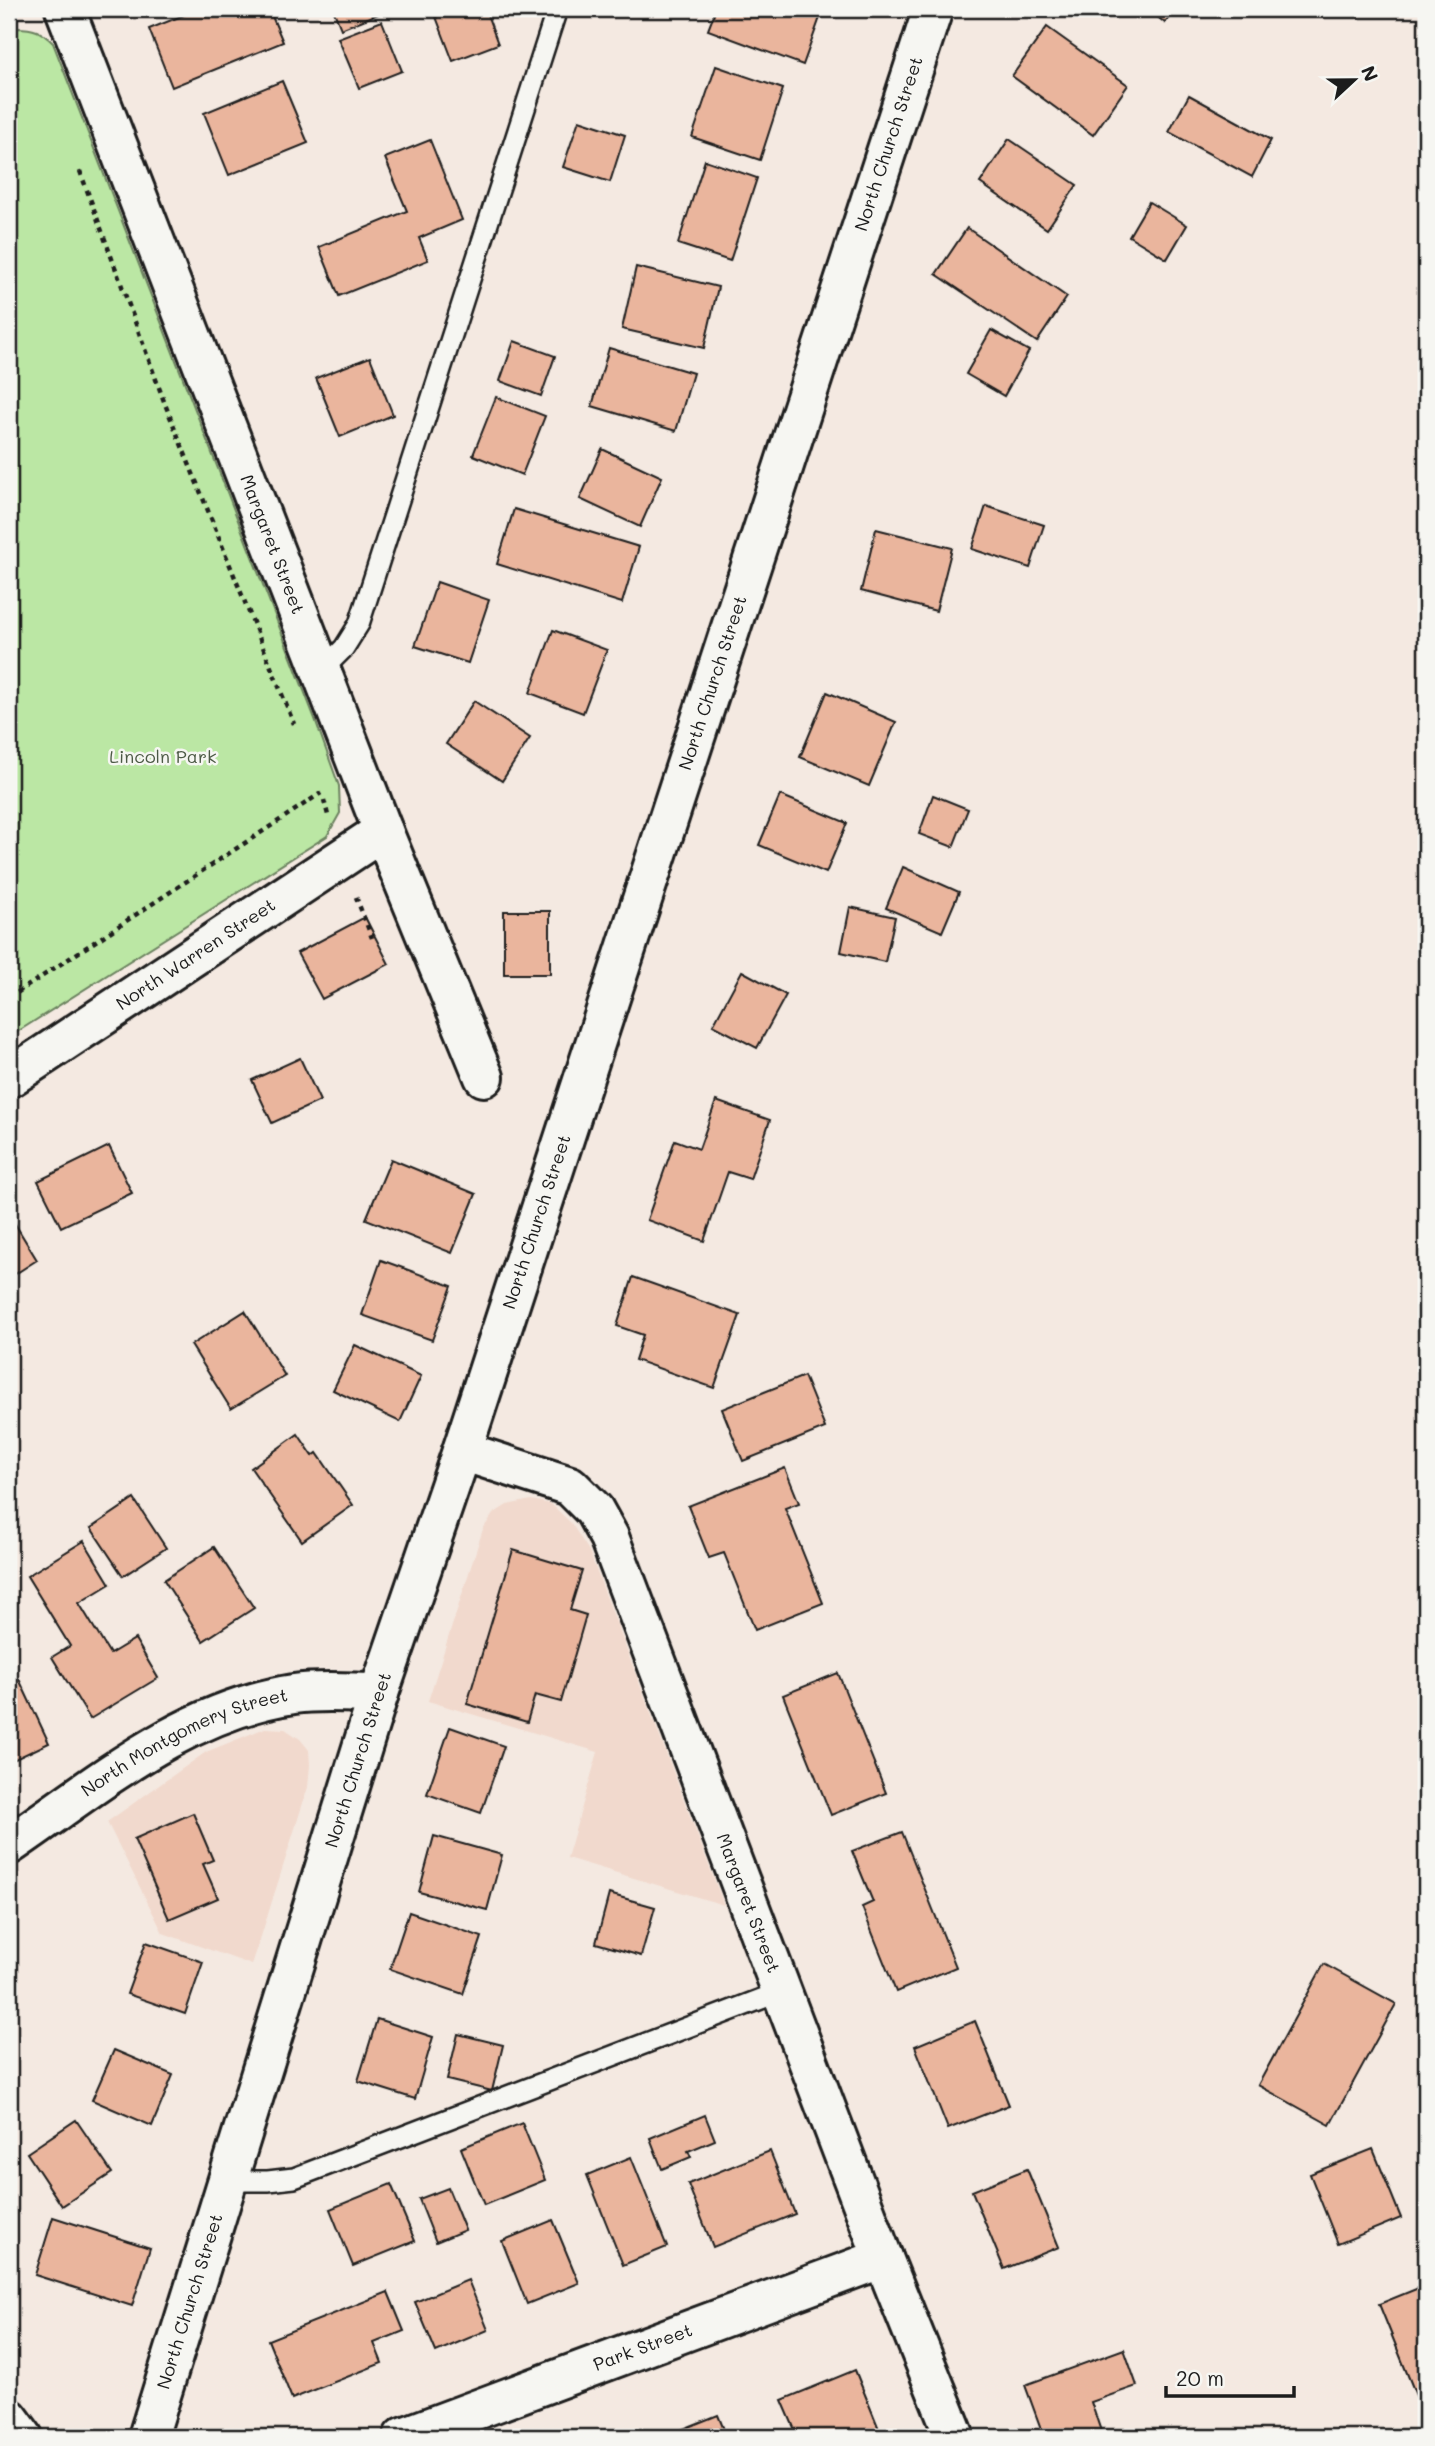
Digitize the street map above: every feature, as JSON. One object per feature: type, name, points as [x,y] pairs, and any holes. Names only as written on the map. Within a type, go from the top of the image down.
[{"type":"street","name":"Margaret Street","points":[[65,9],[383,831],[485,1077]]},
{"type":"street","name":"North Church Street","points":[[148,2437],[379,1693],[462,1451],[933,9]]},
{"type":"street","name":"North Warren Street","points":[[9,1078],[383,831]]},
{"type":"street","name":"Margaret Street","points":[[462,1451],[570,1486],[594,1510],[609,1537],[883,2258],[955,2437]]},
{"type":"street","name":"North Montgomery Street","points":[[9,1845],[139,1756],[198,1723],[256,1702],[296,1694],[379,1693]]},
{"type":"street","name":"Park Street","points":[[403,2437],[883,2258]]},
{"type":"street","points":[[9,2418],[23,2437]]},
{"type":"lane","points":[[322,670],[344,648],[359,624],[557,9]]},
{"type":"lane","points":[[228,2181],[268,2182],[294,2178],[782,1991]]},
{"type":"path","points":[[76,162],[165,404],[295,728]]},
{"type":"path","points":[[316,780],[341,859],[372,938]]},
{"type":"path","points":[[9,998],[321,793]]},
{"type":"shaded area","points":[[531,1500],[551,1504],[571,1523],[589,1551],[724,1905],[567,1858],[598,1752],[428,1701],[483,1529],[493,1514],[507,1505]]},
{"type":"shaded area","points":[[265,1728],[285,1729],[300,1739],[309,1750],[310,1765],[308,1787],[252,1965],[163,1933],[107,1822],[206,1752]]},
{"type":"green space","name":"Lincoln Park","points":[[17,28],[37,31],[53,43],[315,719],[339,786],[340,813],[327,836],[9,1037],[9,30]]},
{"type":"building","points":[[199,9],[269,9],[283,42],[172,87],[149,29]]},
{"type":"building","points":[[333,9],[375,9],[378,14],[341,29]]},
{"type":"building","points":[[433,9],[485,9],[498,44],[453,61]]},
{"type":"building","points":[[716,9],[823,9],[803,65],[708,30]]},
{"type":"building","points":[[1148,9],[1176,9],[1165,23]]},
{"type":"building","points":[[382,21],[402,71],[359,88],[338,38]]},
{"type":"building","points":[[1047,27],[1128,85],[1093,135],[1012,76]]},
{"type":"building","points":[[716,66],[783,89],[760,160],[692,137]]},
{"type":"building","points":[[282,81],[308,143],[229,175],[204,113]]},
{"type":"building","points":[[1189,95],[1271,140],[1252,177],[1169,132]]},
{"type":"building","points":[[579,120],[625,135],[610,182],[563,167]]},
{"type":"building","points":[[1009,139],[1077,185],[1047,229],[980,183]]},
{"type":"building","points":[[430,140],[462,220],[419,238],[428,260],[339,296],[319,247],[407,211],[385,158]]},
{"type":"building","points":[[705,160],[757,178],[730,261],[678,244]]},
{"type":"building","points":[[1149,202],[1187,225],[1167,259],[1129,236]]},
{"type":"building","points":[[967,228],[1067,297],[1037,342],[936,274]]},
{"type":"building","points":[[636,267],[718,287],[704,348],[622,329]]},
{"type":"building","points":[[991,330],[1029,351],[1004,396],[966,374]]},
{"type":"building","points":[[514,341],[555,356],[541,396],[500,381]]},
{"type":"building","points":[[609,348],[693,373],[676,431],[592,406]]},
{"type":"building","points":[[370,357],[393,415],[340,437],[316,378]]},
{"type":"building","points":[[496,397],[545,416],[522,475],[473,455]]},
{"type":"building","points":[[602,449],[662,477],[640,527],[580,499]]},
{"type":"building","points":[[986,506],[1044,525],[1030,568],[972,549]]},
{"type":"building","points":[[514,509],[639,547],[622,603],[497,564]]},
{"type":"building","points":[[876,529],[952,548],[936,611],[861,591]]},
{"type":"building","points":[[437,582],[489,600],[468,663],[415,646]]},
{"type":"building","points":[[553,630],[607,650],[583,713],[530,693]]},
{"type":"building","points":[[827,692],[896,722],[869,786],[800,757]]},
{"type":"building","points":[[474,701],[530,738],[502,781],[446,744]]},
{"type":"building","points":[[780,795],[847,823],[826,873],[759,845]]},
{"type":"building","points":[[933,795],[968,809],[953,847],[919,834]]},
{"type":"building","points":[[903,867],[959,892],[942,932],[886,908]]},
{"type":"building","points":[[850,907],[895,917],[885,962],[841,952]]},
{"type":"building","points":[[504,911],[550,911],[550,974],[504,974]]},
{"type":"building","points":[[365,917],[389,964],[322,999],[297,953]]},
{"type":"building","points":[[742,971],[786,995],[757,1048],[713,1025]]},
{"type":"building","points":[[300,1058],[320,1101],[272,1123],[252,1080]]},
{"type":"building","points":[[716,1101],[770,1120],[750,1179],[728,1172],[704,1241],[647,1220],[675,1140],[699,1149]]},
{"type":"building","points":[[109,1146],[132,1193],[61,1227],[38,1181]]},
{"type":"building","points":[[391,1159],[476,1194],[452,1253],[366,1219]]},
{"type":"building","points":[[9,1214],[37,1260],[9,1278]]},
{"type":"building","points":[[381,1260],[452,1286],[432,1340],[362,1315]]},
{"type":"building","points":[[633,1277],[740,1315],[714,1388],[635,1360],[643,1335],[617,1326]]},
{"type":"building","points":[[245,1311],[285,1376],[231,1409],[191,1345]]},
{"type":"building","points":[[355,1345],[421,1376],[400,1422],[333,1390]]},
{"type":"building","points":[[804,1376],[825,1428],[743,1461],[722,1409]]},
{"type":"building","points":[[298,1434],[313,1456],[317,1453],[353,1505],[302,1541],[251,1468]]},
{"type":"building","points":[[785,1468],[799,1503],[785,1508],[823,1603],[755,1630],[724,1553],[709,1558],[688,1506]]},
{"type":"building","points":[[134,1499],[166,1548],[123,1576],[91,1528]]},
{"type":"building","points":[[84,1541],[110,1584],[79,1603],[110,1654],[135,1639],[158,1678],[90,1719],[52,1657],[70,1646],[27,1576]]},
{"type":"building","points":[[214,1547],[254,1608],[203,1641],[164,1580]]},
{"type":"building","points":[[513,1550],[582,1571],[570,1610],[586,1615],[561,1702],[535,1695],[527,1722],[467,1704]]},
{"type":"building","points":[[838,1673],[886,1793],[831,1815],[783,1695]]},
{"type":"building","points":[[19,1679],[49,1743],[9,1762],[9,1684]]},
{"type":"building","points":[[450,1727],[504,1746],[481,1813],[427,1794]]},
{"type":"building","points":[[193,1813],[213,1860],[203,1864],[218,1898],[169,1919],[134,1839]]},
{"type":"building","points":[[902,1832],[956,1967],[896,1992],[862,1907],[873,1902],[852,1851]]},
{"type":"building","points":[[434,1836],[502,1855],[487,1910],[419,1892]]},
{"type":"building","points":[[609,1894],[655,1907],[641,1956],[596,1943]]},
{"type":"building","points":[[409,1912],[482,1937],[463,1994],[390,1969]]},
{"type":"building","points":[[146,1942],[203,1962],[185,2014],[127,1994]]},
{"type":"building","points":[[1324,1964],[1396,2004],[1330,2125],[1258,2085]]},
{"type":"building","points":[[377,2019],[433,2037],[415,2099],[358,2081]]},
{"type":"building","points":[[975,2021],[1009,2105],[948,2129],[915,2046]]},
{"type":"building","points":[[458,2034],[503,2045],[492,2091],[447,2080]]},
{"type":"building","points":[[114,2050],[173,2075],[152,2126],[92,2100]]},
{"type":"building","points":[[705,2115],[715,2140],[688,2151],[691,2157],[662,2169],[650,2138]]},
{"type":"building","points":[[76,2120],[112,2173],[62,2206],[27,2153]]},
{"type":"building","points":[[522,2123],[545,2180],[484,2205],[461,2148]]},
{"type":"building","points":[[1373,2149],[1401,2218],[1338,2244],[1310,2174]]},
{"type":"building","points":[[770,2151],[795,2214],[713,2247],[688,2184]]},
{"type":"building","points":[[631,2157],[667,2247],[623,2265],[587,2175]]},
{"type":"building","points":[[1027,2169],[1059,2247],[1004,2269],[972,2191]]},
{"type":"building","points":[[391,2184],[415,2241],[353,2266],[330,2209]]},
{"type":"building","points":[[448,2188],[465,2230],[436,2242],[419,2199]]},
{"type":"building","points":[[53,2217],[150,2248],[132,2306],[35,2275]]},
{"type":"building","points":[[553,2220],[579,2283],[527,2304],[502,2241]]},
{"type":"building","points":[[468,2280],[488,2330],[436,2352],[415,2302]]},
{"type":"building","points":[[1426,2285],[1426,2420],[1379,2304]]},
{"type":"building","points":[[388,2292],[404,2331],[374,2343],[382,2363],[292,2399],[268,2340]]},
{"type":"building","points":[[1124,2349],[1137,2386],[1091,2402],[1103,2437],[1044,2437],[1025,2385]]},
{"type":"building","points":[[855,2370],[879,2429],[859,2437],[798,2437],[782,2400]]},
{"type":"building","points":[[718,2415],[727,2437],[663,2437]]}]
